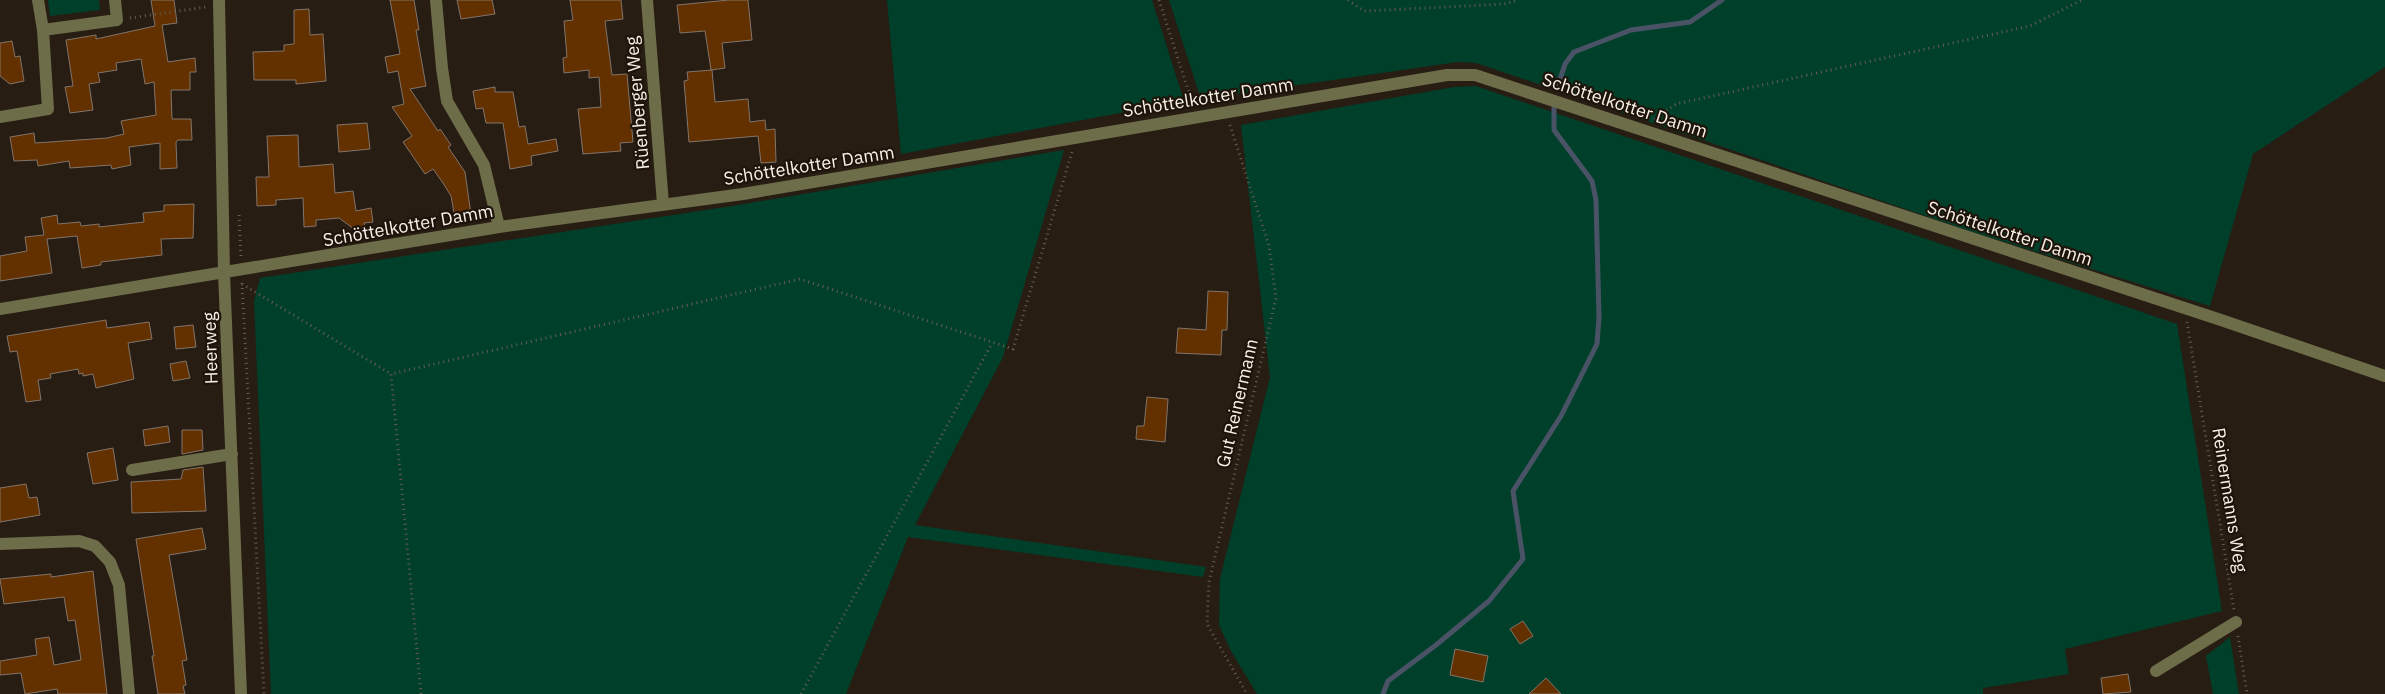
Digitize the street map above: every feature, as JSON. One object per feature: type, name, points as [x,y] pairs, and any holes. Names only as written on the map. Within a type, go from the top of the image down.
[{"type":"street","points":[[0,117],[48,109],[43,30],[38,0]]},
{"type":"street","points":[[43,30],[117,20],[115,0]]},
{"type":"street","points":[[436,0],[442,68],[448,101],[484,165],[499,227]]},
{"type":"street","name":"Rüenberger Weg","points":[[647,0],[663,204]]},
{"type":"street","name":"Heerweg","points":[[219,3],[224,273],[241,694]]},
{"type":"street","name":"Schöttelkotter Damm","points":[[0,309],[241,271],[499,227],[743,194],[1447,75],[1475,75],[1640,128],[2185,310],[2221,320],[2385,376]]},
{"type":"street","points":[[132,470],[232,454]]},
{"type":"street","points":[[0,544],[79,541],[95,546],[110,562],[119,584],[129,694]]},
{"type":"street","points":[[2156,671],[2236,622]]},
{"type":"path","points":[[1159,0],[1197,117]]},
{"type":"path","points":[[1348,0],[1364,11],[1504,4],[1519,0]]},
{"type":"path","points":[[1640,128],[1676,104],[2030,26],[2082,0]]},
{"type":"path","points":[[117,20],[219,3]]},
{"type":"path","name":"Gut Reinermann","points":[[1226,112],[1270,246],[1276,298],[1209,582],[1207,624],[1247,694]]},
{"type":"path","points":[[224,273],[391,374],[800,279],[1013,349],[1077,137]]},
{"type":"path","points":[[239,211],[264,694]]},
{"type":"path","name":"Reinermanns Weg","points":[[2185,310],[2247,694]]},
{"type":"path","points":[[801,694],[992,343]]},
{"type":"path","points":[[391,374],[421,694]]},
{"type":"green space","points":[[48,0],[99,0],[100,10],[50,16]]},
{"type":"green space","points":[[887,0],[1152,0],[1184,101],[901,154]]},
{"type":"green space","points":[[1169,0],[2385,0],[2385,67],[2253,154],[2210,306],[1976,233],[1476,63],[1458,62],[1201,99]]},
{"type":"green space","points":[[1476,86],[2177,324],[2222,611],[2065,649],[2069,674],[1983,688],[1983,694],[1257,694],[1231,651],[1219,625],[1220,579],[1270,377],[1241,125],[1454,87]]},
{"type":"green space","points":[[1064,150],[1003,357],[915,525],[1206,567],[1203,577],[908,537],[846,694],[271,694],[254,301],[260,278],[732,206]]},
{"type":"green space","points":[[2230,637],[2239,694],[2213,694],[2206,656]]},
{"type":"building","points":[[151,0],[174,0],[177,23],[162,25],[168,62],[195,58],[196,72],[190,72],[190,90],[171,90],[172,119],[191,119],[192,140],[178,140],[176,142],[177,168],[160,169],[160,143],[129,147],[131,165],[112,169],[111,165],[70,168],[69,161],[38,166],[37,160],[14,161],[10,137],[34,133],[35,143],[107,138],[124,134],[121,121],[156,115],[154,82],[145,84],[141,59],[116,63],[117,70],[98,73],[100,82],[89,84],[93,110],[70,113],[65,87],[73,86],[66,40],[96,35],[96,39],[155,26]]},
{"type":"building","points":[[390,0],[414,0],[419,30],[416,30],[426,86],[410,89],[438,131],[440,129],[451,145],[448,147],[465,172],[471,215],[455,218],[451,196],[443,183],[433,169],[425,174],[403,142],[412,136],[392,107],[404,104],[398,71],[388,73],[385,57],[400,54]]},
{"type":"building","points":[[457,0],[492,0],[495,14],[461,19]]},
{"type":"building","points":[[570,0],[621,0],[623,19],[605,21],[612,75],[627,74],[633,142],[620,143],[621,151],[583,154],[578,109],[601,107],[599,77],[589,78],[589,70],[564,73],[563,58],[567,57],[564,21],[573,20]]},
{"type":"building","points":[[748,0],[752,40],[722,43],[725,68],[711,70],[705,31],[680,33],[677,5]]},
{"type":"building","points":[[309,9],[310,35],[323,34],[326,81],[296,84],[296,80],[254,80],[253,52],[284,51],[284,45],[294,44],[294,10]]},
{"type":"building","points":[[12,41],[15,57],[20,56],[24,81],[10,84],[0,76],[0,43]]},
{"type":"building","points":[[712,70],[715,102],[748,99],[750,122],[765,120],[766,130],[775,129],[776,162],[761,163],[758,136],[689,142],[684,81],[688,80],[687,72]]},
{"type":"building","points":[[495,87],[495,92],[513,92],[519,127],[525,126],[528,144],[556,139],[558,151],[531,156],[532,165],[510,169],[503,123],[486,123],[483,108],[476,109],[473,91]]},
{"type":"building","points":[[367,123],[370,149],[339,152],[337,125]]},
{"type":"building","points":[[298,135],[299,167],[333,164],[335,193],[353,191],[356,211],[371,208],[373,222],[364,223],[365,227],[354,229],[339,218],[316,220],[316,226],[304,227],[303,198],[276,200],[276,205],[257,206],[256,177],[269,177],[267,136]]},
{"type":"building","points":[[194,204],[193,238],[161,239],[162,255],[101,262],[101,265],[82,268],[77,236],[47,239],[52,273],[0,281],[0,256],[27,251],[25,237],[44,235],[41,218],[57,215],[58,224],[80,222],[81,226],[99,224],[99,227],[144,222],[143,213],[164,211],[164,205]]},
{"type":"building","points":[[1208,291],[1228,292],[1227,330],[1222,330],[1221,355],[1176,353],[1178,328],[1206,330]]},
{"type":"building","points":[[106,320],[107,328],[149,322],[152,339],[128,343],[134,379],[96,388],[93,374],[83,376],[83,373],[79,374],[78,369],[50,374],[51,378],[38,380],[41,400],[26,402],[17,351],[10,352],[7,336]]},
{"type":"building","points":[[193,325],[196,347],[176,349],[174,327]]},
{"type":"building","points":[[186,361],[190,378],[173,381],[170,364]]},
{"type":"building","points":[[1147,397],[1168,399],[1165,442],[1136,439],[1137,426],[1144,426]]},
{"type":"building","points":[[168,426],[170,442],[145,446],[143,430]]},
{"type":"building","points":[[182,430],[202,430],[203,450],[182,454]]},
{"type":"building","points":[[113,448],[118,480],[93,484],[87,453]]},
{"type":"building","points":[[203,467],[206,511],[132,513],[131,482],[181,479],[183,470]]},
{"type":"building","points":[[26,484],[29,498],[37,497],[40,515],[0,522],[0,488]]},
{"type":"building","points":[[202,528],[206,549],[169,555],[187,660],[182,661],[186,685],[183,686],[185,694],[158,694],[136,539]]},
{"type":"building","points":[[93,571],[107,694],[58,694],[57,689],[25,694],[21,673],[0,675],[0,661],[37,655],[35,639],[49,637],[54,665],[81,660],[75,620],[68,621],[64,597],[4,604],[0,579],[51,574],[51,577]]},
{"type":"building","points":[[1523,621],[1533,636],[1520,644],[1510,629]]},
{"type":"building","points":[[1455,649],[1488,656],[1483,682],[1450,675]]},
{"type":"building","points":[[2128,674],[2131,692],[2103,694],[2101,678]]},
{"type":"building","points":[[1546,678],[1561,694],[1529,694]]},
{"type":"waterway","points":[[1558,86],[1565,64],[1574,52],[1631,30],[1690,22],[1722,0]]},
{"type":"waterway","points":[[1383,694],[1388,681],[1436,645],[1489,601],[1523,559],[1513,491],[1561,416],[1597,344],[1599,317],[1596,200],[1592,181],[1554,130],[1554,107]]}]
